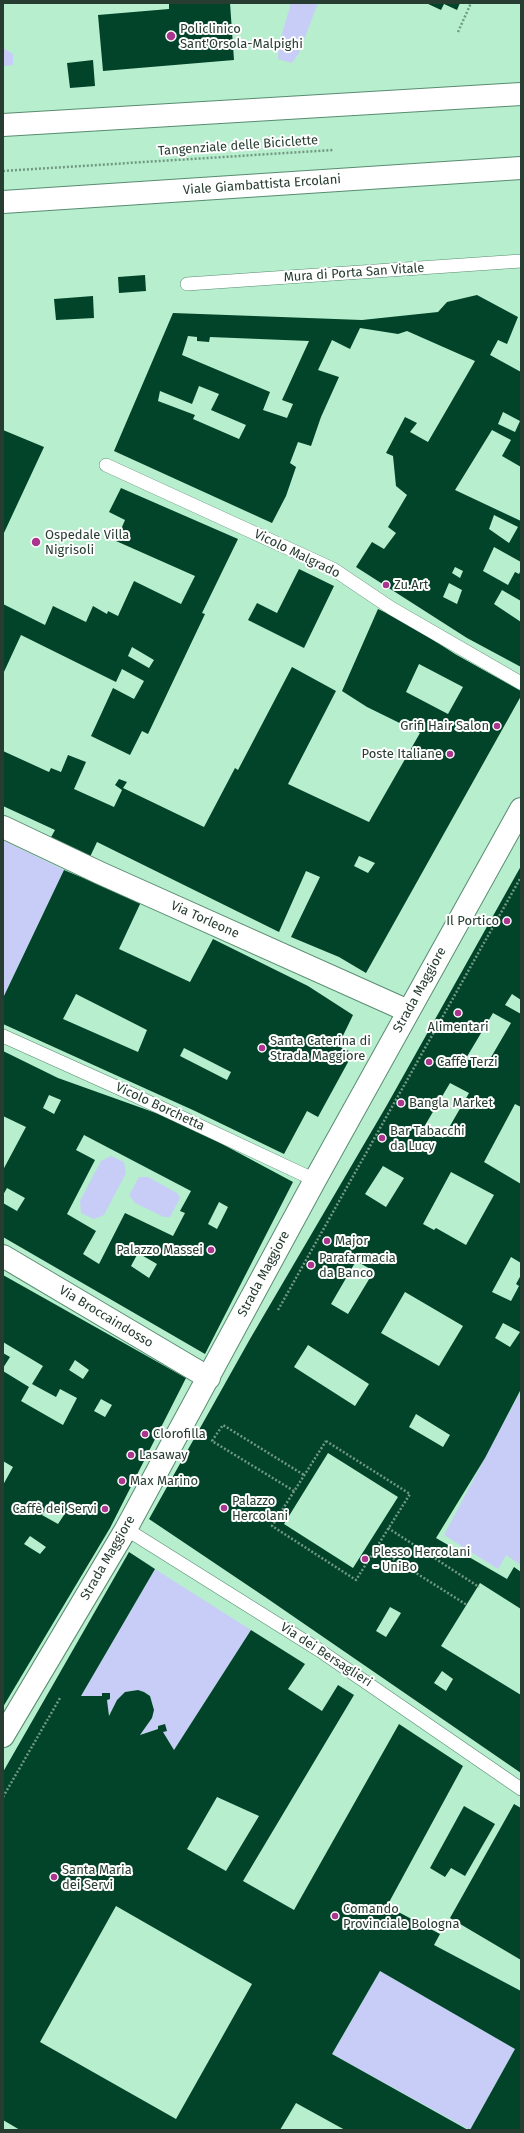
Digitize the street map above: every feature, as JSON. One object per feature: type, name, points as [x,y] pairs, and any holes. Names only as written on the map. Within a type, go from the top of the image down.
[{"type":"street","points":[[3,125],[521,94]]},
{"type":"street","name":"Viale Giambattista Ercolani","points":[[3,202],[521,168]]},
{"type":"street","name":"Strada Maggiore","points":[[3,1736],[126,1529],[315,1180],[521,810]]},
{"type":"street","name":"Via Torleone","points":[[3,827],[100,873],[408,1011]]},
{"type":"street","name":"Via Broccaindosso","points":[[3,1256],[209,1378]]},
{"type":"lane","name":"Mura di Porta San Vitale","points":[[187,284],[521,261]]},
{"type":"lane","name":"Vicolo Malgrado","points":[[106,465],[333,569],[391,608],[521,683]]},
{"type":"lane","name":"Vicolo Borchetta","points":[[3,1036],[123,1090],[315,1180]]},
{"type":"lane","name":"Via dei Bersaglieri","points":[[126,1529],[319,1650],[521,1790]]},
{"type":"path","points":[[458,32],[471,3]]},
{"type":"path","name":"Tangenziale delle Biciclette","points":[[3,171],[341,150]]},
{"type":"path","points":[[275,1317],[521,877]]},
{"type":"path","points":[[294,1491],[212,1441],[223,1424],[304,1475]]},
{"type":"path","points":[[326,1441],[410,1494],[356,1580],[272,1526],[304,1475],[326,1441]]},
{"type":"path","points":[[388,1528],[479,1587]]},
{"type":"path","points":[[376,1548],[467,1605]]},
{"type":"shaded area","points":[[291,3],[318,3],[299,53],[292,63],[278,59],[279,44]]},
{"type":"shaded area","points":[[3,48],[13,54],[13,65],[3,66]]},
{"type":"shaded area","points":[[3,840],[64,870],[3,998]]},
{"type":"shaded area","points":[[111,1156],[124,1162],[126,1173],[104,1215],[94,1219],[81,1213],[80,1201],[101,1161]]},
{"type":"shaded area","points":[[139,1177],[148,1177],[177,1193],[180,1198],[170,1217],[164,1217],[135,1203],[129,1195]]},
{"type":"shaded area","points":[[521,1390],[521,1565],[506,1555],[498,1569],[444,1535]]},
{"type":"shaded area","points":[[155,1569],[251,1630],[174,1750],[163,1732],[166,1730],[164,1724],[158,1726],[158,1729],[140,1735],[152,1718],[154,1710],[150,1696],[144,1692],[138,1690],[125,1692],[117,1700],[109,1716],[107,1700],[110,1699],[110,1693],[102,1693],[102,1696],[81,1696]]},
{"type":"shaded area","points":[[380,1971],[515,2049],[470,2130],[332,2054]]},
{"type":"building","points":[[169,3],[230,3],[234,60],[103,71],[98,15],[169,9]]},
{"type":"building","points":[[426,3],[460,3],[457,10],[444,4],[441,10]]},
{"type":"building","points":[[93,60],[95,86],[70,88],[67,63]]},
{"type":"building","points":[[145,275],[146,291],[119,293],[118,277]]},
{"type":"building","points":[[477,295],[518,317],[507,344],[498,340],[490,355],[521,372],[521,467],[502,456],[511,440],[492,430],[455,490],[521,521],[521,562],[494,547],[483,571],[508,585],[515,572],[519,574],[521,570],[521,601],[502,590],[494,604],[521,622],[521,667],[467,638],[356,567],[372,542],[384,549],[396,533],[388,527],[407,495],[396,486],[393,456],[386,453],[405,417],[417,423],[410,432],[428,442],[475,361],[407,331],[398,334],[360,328],[350,349],[332,340],[318,370],[339,377],[321,417],[311,446],[298,442],[290,463],[296,467],[286,496],[272,523],[114,451],[173,313],[362,320],[438,312],[447,302]],"holes":[[[188,336],[197,337],[197,341],[209,342],[210,337],[309,341],[282,400],[293,404],[287,418],[263,410],[270,392],[182,355]],[[199,386],[219,394],[211,410],[246,425],[239,439],[193,419],[195,415],[158,401],[160,391],[192,404]],[[503,412],[520,421],[515,432],[498,424]],[[494,515],[518,527],[509,543],[489,529]],[[455,567],[463,571],[460,578],[452,573]],[[449,583],[462,590],[457,604],[443,597]]]},
{"type":"building","points":[[93,296],[94,318],[56,320],[54,299]]},
{"type":"building","points":[[3,430],[44,447],[3,535]]},
{"type":"building","points":[[121,488],[238,539],[202,613],[205,614],[148,734],[142,731],[130,755],[91,736],[113,688],[134,699],[144,681],[122,669],[116,682],[21,635],[3,674],[3,604],[45,625],[53,606],[86,622],[93,606],[107,614],[108,611],[118,616],[134,581],[181,604],[195,576],[116,541],[125,520],[109,512]],"holes":[[[132,647],[154,660],[149,668],[128,656]]]},
{"type":"building","points":[[299,569],[334,586],[304,648],[248,620],[257,603],[277,613]]},
{"type":"building","points":[[378,609],[405,622],[455,654],[521,691],[521,696],[366,973],[339,957],[291,937],[320,877],[306,871],[279,932],[97,842],[89,859],[49,841],[55,830],[3,806],[3,751],[49,772],[51,768],[61,772],[68,755],[86,762],[74,789],[114,807],[122,790],[115,785],[119,779],[127,782],[123,788],[204,827],[235,768],[238,770],[292,667],[336,691],[288,784],[369,822],[420,733],[367,707],[342,691]],"holes":[[[419,664],[463,687],[448,714],[406,692]],[[359,856],[375,863],[368,873],[354,866]]]},
{"type":"building","points":[[521,866],[521,1000],[512,994],[505,1005],[521,1014],[521,1107],[515,1104],[484,1162],[521,1184],[521,1263],[511,1257],[492,1292],[511,1301],[519,1286],[516,1284],[521,1275],[521,1389],[485,1458],[436,1538],[507,1579],[514,1567],[521,1572],[521,1609],[480,1583],[441,1646],[521,1695],[521,1773],[149,1519],[250,1339],[387,1105]],"holes":[[[493,1013],[511,1023],[490,1059],[465,1060]],[[450,1083],[469,1093],[443,1138],[424,1127]],[[383,1166],[404,1178],[386,1207],[365,1194]],[[451,1172],[494,1195],[466,1245],[436,1228],[434,1230],[423,1224]],[[356,1261],[374,1271],[348,1314],[331,1304]],[[405,1292],[463,1326],[439,1366],[381,1333]],[[503,1323],[520,1332],[510,1347],[495,1338]],[[308,1345],[369,1384],[355,1406],[294,1367]],[[416,1414],[450,1435],[443,1447],[409,1427]],[[328,1453],[398,1497],[353,1568],[284,1524]],[[390,1607],[401,1613],[386,1637],[376,1631]],[[442,1671],[453,1679],[446,1691],[434,1683]]]},
{"type":"building","points":[[64,870],[141,902],[119,949],[190,982],[213,939],[308,986],[353,1015],[338,1046],[353,1053],[318,1117],[307,1111],[284,1154],[195,1111],[3,1024],[3,998]],"holes":[[[76,994],[147,1030],[138,1052],[63,1019]],[[184,1048],[231,1072],[227,1080],[180,1056]]]},
{"type":"building","points":[[3,1051],[58,1078],[181,1122],[293,1182],[205,1354],[3,1237],[3,1203],[17,1211],[25,1198],[7,1188],[3,1195],[3,1170],[26,1127],[3,1116]],"holes":[[[49,1095],[61,1100],[54,1114],[43,1108]],[[84,1135],[191,1191],[180,1211],[185,1213],[173,1236],[125,1213],[99,1264],[83,1254],[96,1231],[67,1214],[95,1160],[76,1150]],[[219,1202],[228,1207],[217,1229],[208,1224]],[[138,1253],[157,1264],[149,1278],[131,1266]]]},
{"type":"building","points":[[3,1275],[186,1378],[110,1528],[3,1707],[3,1485],[13,1467],[3,1461],[3,1371],[29,1387],[21,1401],[63,1425],[77,1398],[60,1389],[56,1397],[32,1384],[43,1366],[3,1342]],"holes":[[[75,1360],[89,1370],[83,1379],[69,1370]],[[101,1399],[112,1405],[105,1417],[94,1411]],[[49,1503],[66,1512],[58,1524],[42,1515]],[[30,1536],[46,1547],[40,1554],[24,1544]]]},
{"type":"building","points":[[3,1353],[10,1357],[3,1368]]},
{"type":"building","points":[[129,1552],[155,1569],[81,1696],[102,1696],[102,1693],[110,1693],[110,1699],[107,1700],[109,1716],[117,1700],[125,1692],[138,1690],[144,1692],[150,1696],[154,1710],[152,1718],[140,1735],[158,1729],[158,1726],[165,1724],[167,1731],[163,1732],[174,1750],[251,1630],[305,1664],[288,1689],[322,1711],[338,1685],[354,1695],[243,1881],[294,1910],[399,1724],[463,1766],[387,1906],[440,1934],[434,1945],[521,1991],[521,2130],[470,2130],[515,2049],[380,1971],[332,2054],[468,2130],[345,2130],[296,2103],[280,2130],[20,2130],[3,2120],[3,1772]],"holes":[[[217,1797],[259,1816],[226,1871],[187,1849]],[[116,1906],[252,1984],[176,2119],[40,2042]]]},
{"type":"building","points":[[514,1804],[521,1808],[521,1960],[450,1918]]},
{"type":"building","points":[[464,1806],[495,1824],[465,1876],[451,1868],[445,1877],[430,1868]]},
{"type":"place","name":"Policlinico Sant'Orsola-Malpighi","points":[[171,36]]},
{"type":"place","name":"Ospedale Villa Nigrisoli","points":[[36,542]]},
{"type":"place","name":"Zu.Art","points":[[386,585]]},
{"type":"place","name":"Grifi Hair Salon","points":[[497,726]]},
{"type":"place","name":"Poste Italiane","points":[[450,754]]},
{"type":"place","name":"Il Portico","points":[[507,921]]},
{"type":"place","name":"Alimentari","points":[[458,1013]]},
{"type":"place","name":"Santa Caterina di Strada Maggiore","points":[[262,1048]]},
{"type":"place","name":"Caffè Terzi","points":[[429,1062]]},
{"type":"place","name":"Bangla Market","points":[[401,1103]]},
{"type":"place","name":"Bar Tabacchi da Lucy","points":[[382,1138]]},
{"type":"place","name":"Major","points":[[327,1241]]},
{"type":"place","name":"Palazzo Massei","points":[[211,1250]]},
{"type":"place","name":"Parafarmacia da Banco","points":[[311,1265]]},
{"type":"place","name":"Clorofilla","points":[[145,1434]]},
{"type":"place","name":"Lasaway","points":[[131,1455]]},
{"type":"place","name":"Max Marino","points":[[122,1481]]},
{"type":"place","name":"Palazzo Hercolani","points":[[224,1508]]},
{"type":"place","name":"Caffè dei Servi","points":[[105,1509]]},
{"type":"place","name":"Plesso Hercolani - UniBo","points":[[365,1559]]},
{"type":"place","name":"Santa Maria dei Servi","points":[[54,1877]]},
{"type":"place","name":"Comando Provinciale Bologna","points":[[335,1916]]}]
